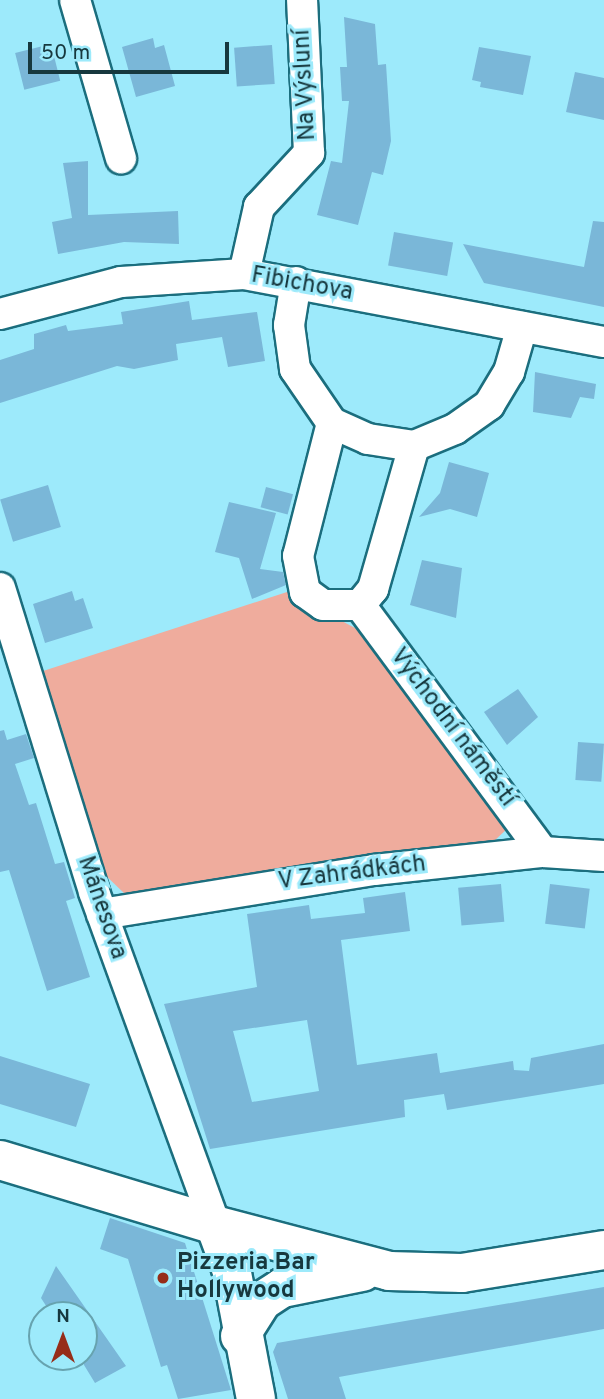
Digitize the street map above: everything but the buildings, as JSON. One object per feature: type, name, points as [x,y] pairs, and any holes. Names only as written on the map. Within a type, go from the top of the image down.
[{"type":"street","points":[[75,0],[121,158]]},
{"type":"street","name":"Na Výsluní","points":[[244,274],[259,206],[309,153],[302,0]]},
{"type":"street","name":"Fibichova","points":[[0,314],[121,282],[244,274],[604,342]]},
{"type":"street","points":[[296,282],[289,325],[295,369],[332,423],[368,439],[414,446],[455,429],[489,405],[509,372],[522,327]]},
{"type":"street","points":[[332,423],[298,556],[298,576],[305,592],[323,605],[360,605],[373,589],[414,446]]},
{"type":"street","name":"Mánesova","points":[[0,588],[102,914],[215,1225]]},
{"type":"street","name":"Východní náměstí","points":[[360,605],[543,852]]},
{"type":"street","name":"V Zahrádkách","points":[[102,914],[255,887],[543,852],[604,856]]},
{"type":"street","points":[[0,1160],[215,1225],[389,1271]]},
{"type":"street","points":[[215,1225],[231,1268],[240,1336],[256,1399]]},
{"type":"street","points":[[240,1336],[256,1307],[282,1288],[327,1276],[389,1271],[462,1273],[604,1250]]},
{"type":"shaded area","points":[[287,592],[372,637],[509,827],[492,843],[127,896],[100,870],[40,672]]},
{"type":"place","name":"Pizzeria Bar Hollywood","points":[[163,1278]]}]
